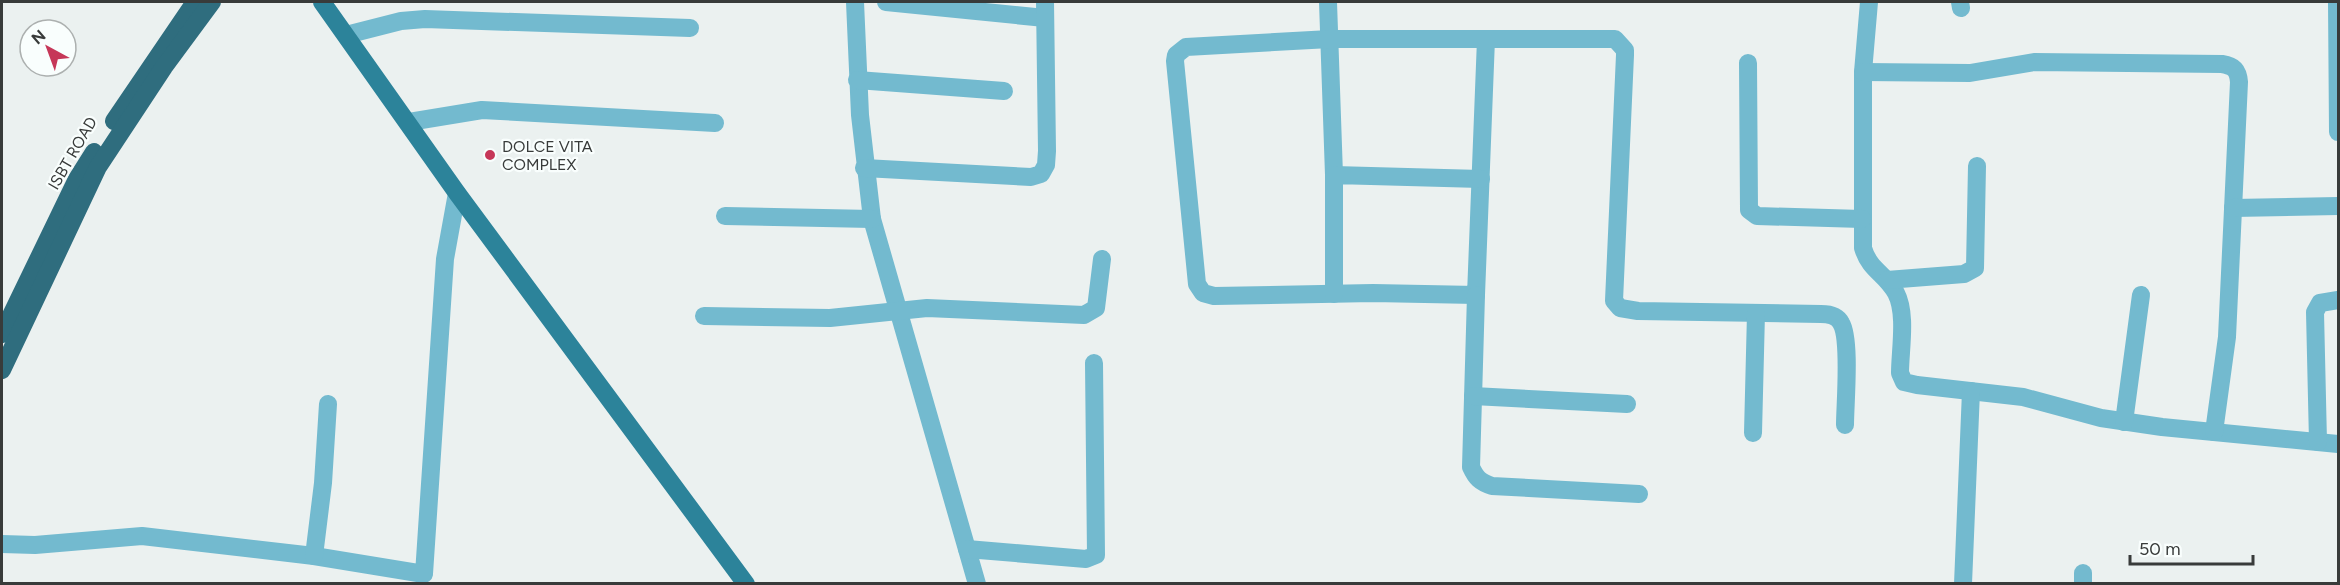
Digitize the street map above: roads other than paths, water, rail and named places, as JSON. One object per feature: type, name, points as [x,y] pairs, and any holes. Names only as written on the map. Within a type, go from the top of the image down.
[{"type":"highway","name":"ISBT ROAD","points":[[2,334],[77,179],[131,93],[195,2]]},
{"type":"highway","points":[[2,370],[98,167],[164,67],[212,2]]},
{"type":"main road","points":[[322,2],[457,193],[746,584]]},
{"type":"street","points":[[855,2],[857,80],[864,168],[872,219],[977,584]]},
{"type":"street","points":[[864,168],[1031,177],[1041,174],[1046,165],[1045,10],[886,2]]},
{"type":"street","points":[[1328,2],[1334,175],[1334,294]]},
{"type":"street","points":[[1869,2],[1863,72],[1862,219],[1867,259],[1875,271],[1887,280],[1900,304],[1902,379],[1917,386],[2034,399],[2124,422],[2338,444]]},
{"type":"street","points":[[2337,2],[2338,132]]},
{"type":"street","points":[[346,35],[401,21],[425,19],[690,28]]},
{"type":"street","points":[[1476,295],[1334,294],[1214,297],[1199,288],[1176,55],[1186,47],[1329,39],[1615,39],[1625,50],[1614,297],[1617,306],[1638,311],[1830,315],[1840,321],[1845,347],[1845,425]]},
{"type":"street","points":[[1486,39],[1471,467],[1480,482],[1492,486],[1639,494]]},
{"type":"street","points":[[1863,72],[1970,73],[2034,62],[2229,65],[2238,72],[2227,337],[2214,432]]},
{"type":"street","points":[[1748,63],[1749,210],[1757,216],[1862,219]]},
{"type":"street","points":[[857,80],[1004,91]]},
{"type":"street","points":[[409,122],[482,110],[715,123]]},
{"type":"street","points":[[1887,280],[1964,274],[1975,268],[1977,166]]},
{"type":"street","points":[[1334,175],[1481,179]]},
{"type":"street","points":[[2,544],[35,545],[133,535],[314,556],[424,579],[445,259],[457,193]]},
{"type":"street","points":[[2234,208],[2338,206]]},
{"type":"street","points":[[725,216],[872,219]]},
{"type":"street","points":[[704,316],[830,318],[898,309],[1090,314],[1098,303],[1102,259]]},
{"type":"street","points":[[2124,422],[2140,294]]},
{"type":"street","points":[[2318,442],[2314,312],[2320,303],[2338,300]]},
{"type":"street","points":[[1753,433],[1756,313]]},
{"type":"street","points":[[967,549],[1086,559],[1096,555],[1094,363]]},
{"type":"street","points":[[1963,584],[1971,391]]},
{"type":"street","points":[[1473,396],[1627,404]]},
{"type":"street","points":[[314,556],[323,483],[328,404]]},
{"type":"place","name":"DOLCE VITA COMPLEX","points":[[490,155]]}]
